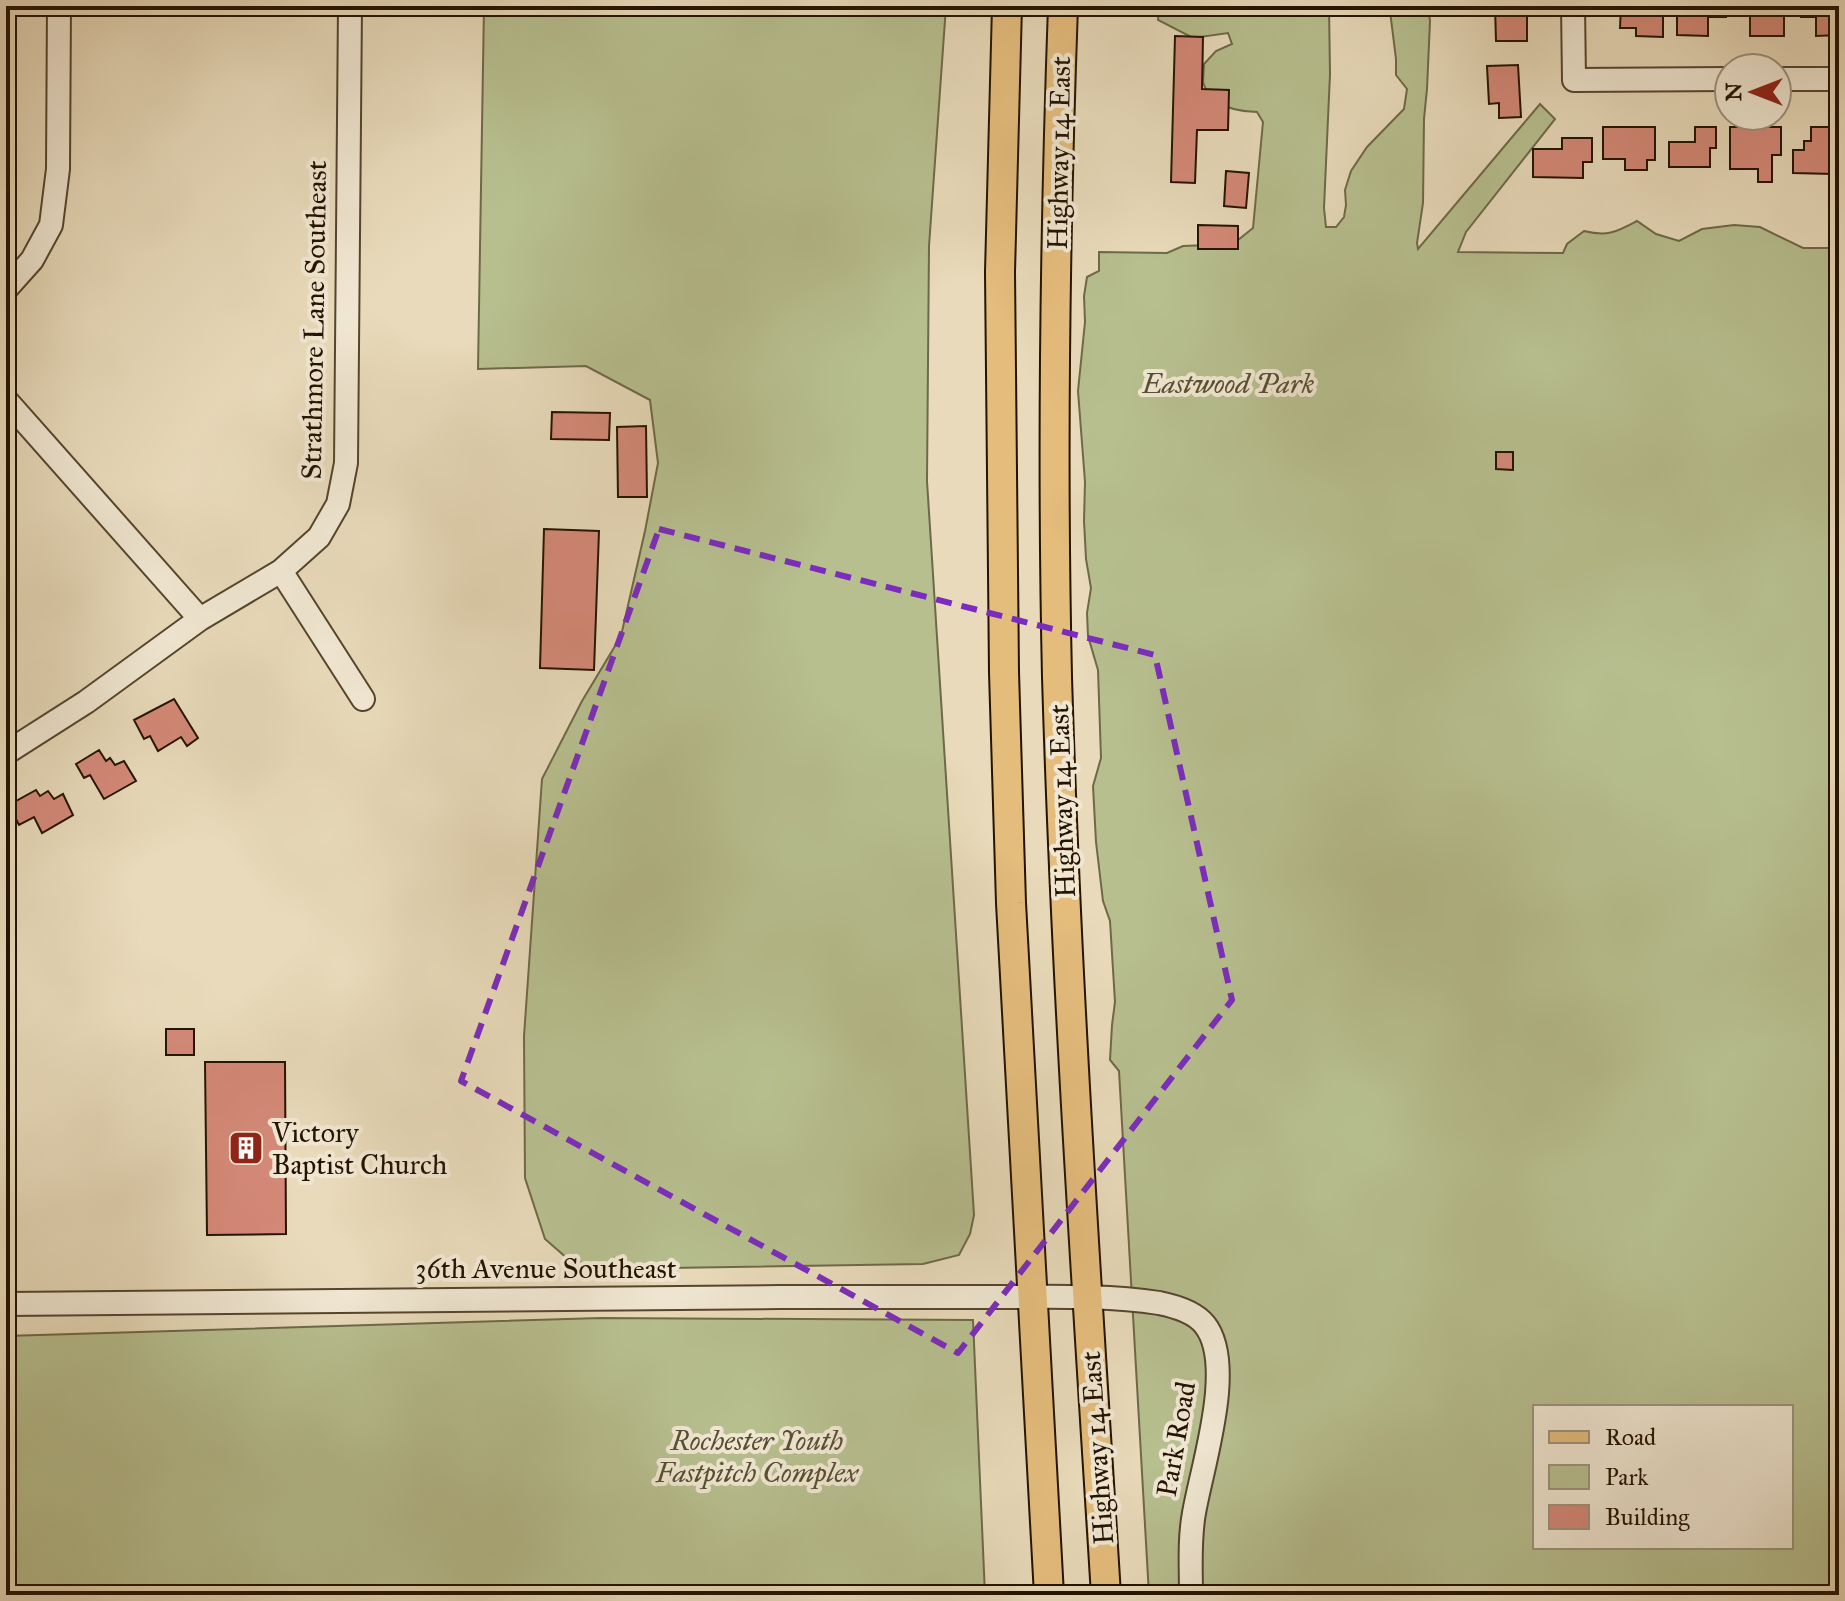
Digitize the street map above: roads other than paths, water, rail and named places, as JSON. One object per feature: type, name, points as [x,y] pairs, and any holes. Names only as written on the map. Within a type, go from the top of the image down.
[{"type":"main road","name":"Highway 14 East","points":[[1007,6],[1000,272],[1004,672],[1011,918],[1049,1595]]},
{"type":"main road","name":"Highway 14 East","points":[[1063,6],[1056,202],[1057,675],[1067,934],[1106,1595]]},
{"type":"street","points":[[6,289],[32,260],[51,225],[58,169],[59,6]]},
{"type":"street","name":"Strathmore Lane Southeast","points":[[6,753],[86,702],[200,619],[281,571],[319,537],[338,504],[346,463],[350,6]]},
{"type":"street","points":[[1573,6],[1574,80],[1713,79]]},
{"type":"street","points":[[1793,79],[1839,79]]},
{"type":"street","points":[[6,400],[200,619]]},
{"type":"street","points":[[281,571],[363,699]]},
{"type":"street","name":"36th Avenue Southeast","points":[[6,1304],[448,1298],[1087,1298]]},
{"type":"street","name":"Park Road","points":[[1087,1298],[1149,1302],[1177,1308],[1201,1320],[1216,1349],[1215,1409],[1193,1517],[1191,1595]]},
{"type":"place","name":"Victory Baptist Church","points":[[246,1148]]},
{"type":"park label","name":"Eastwood Park","points":[[1228,383]]},
{"type":"park label","name":"Rochester Youth Fastpitch Complex","points":[[757,1456]]}]
